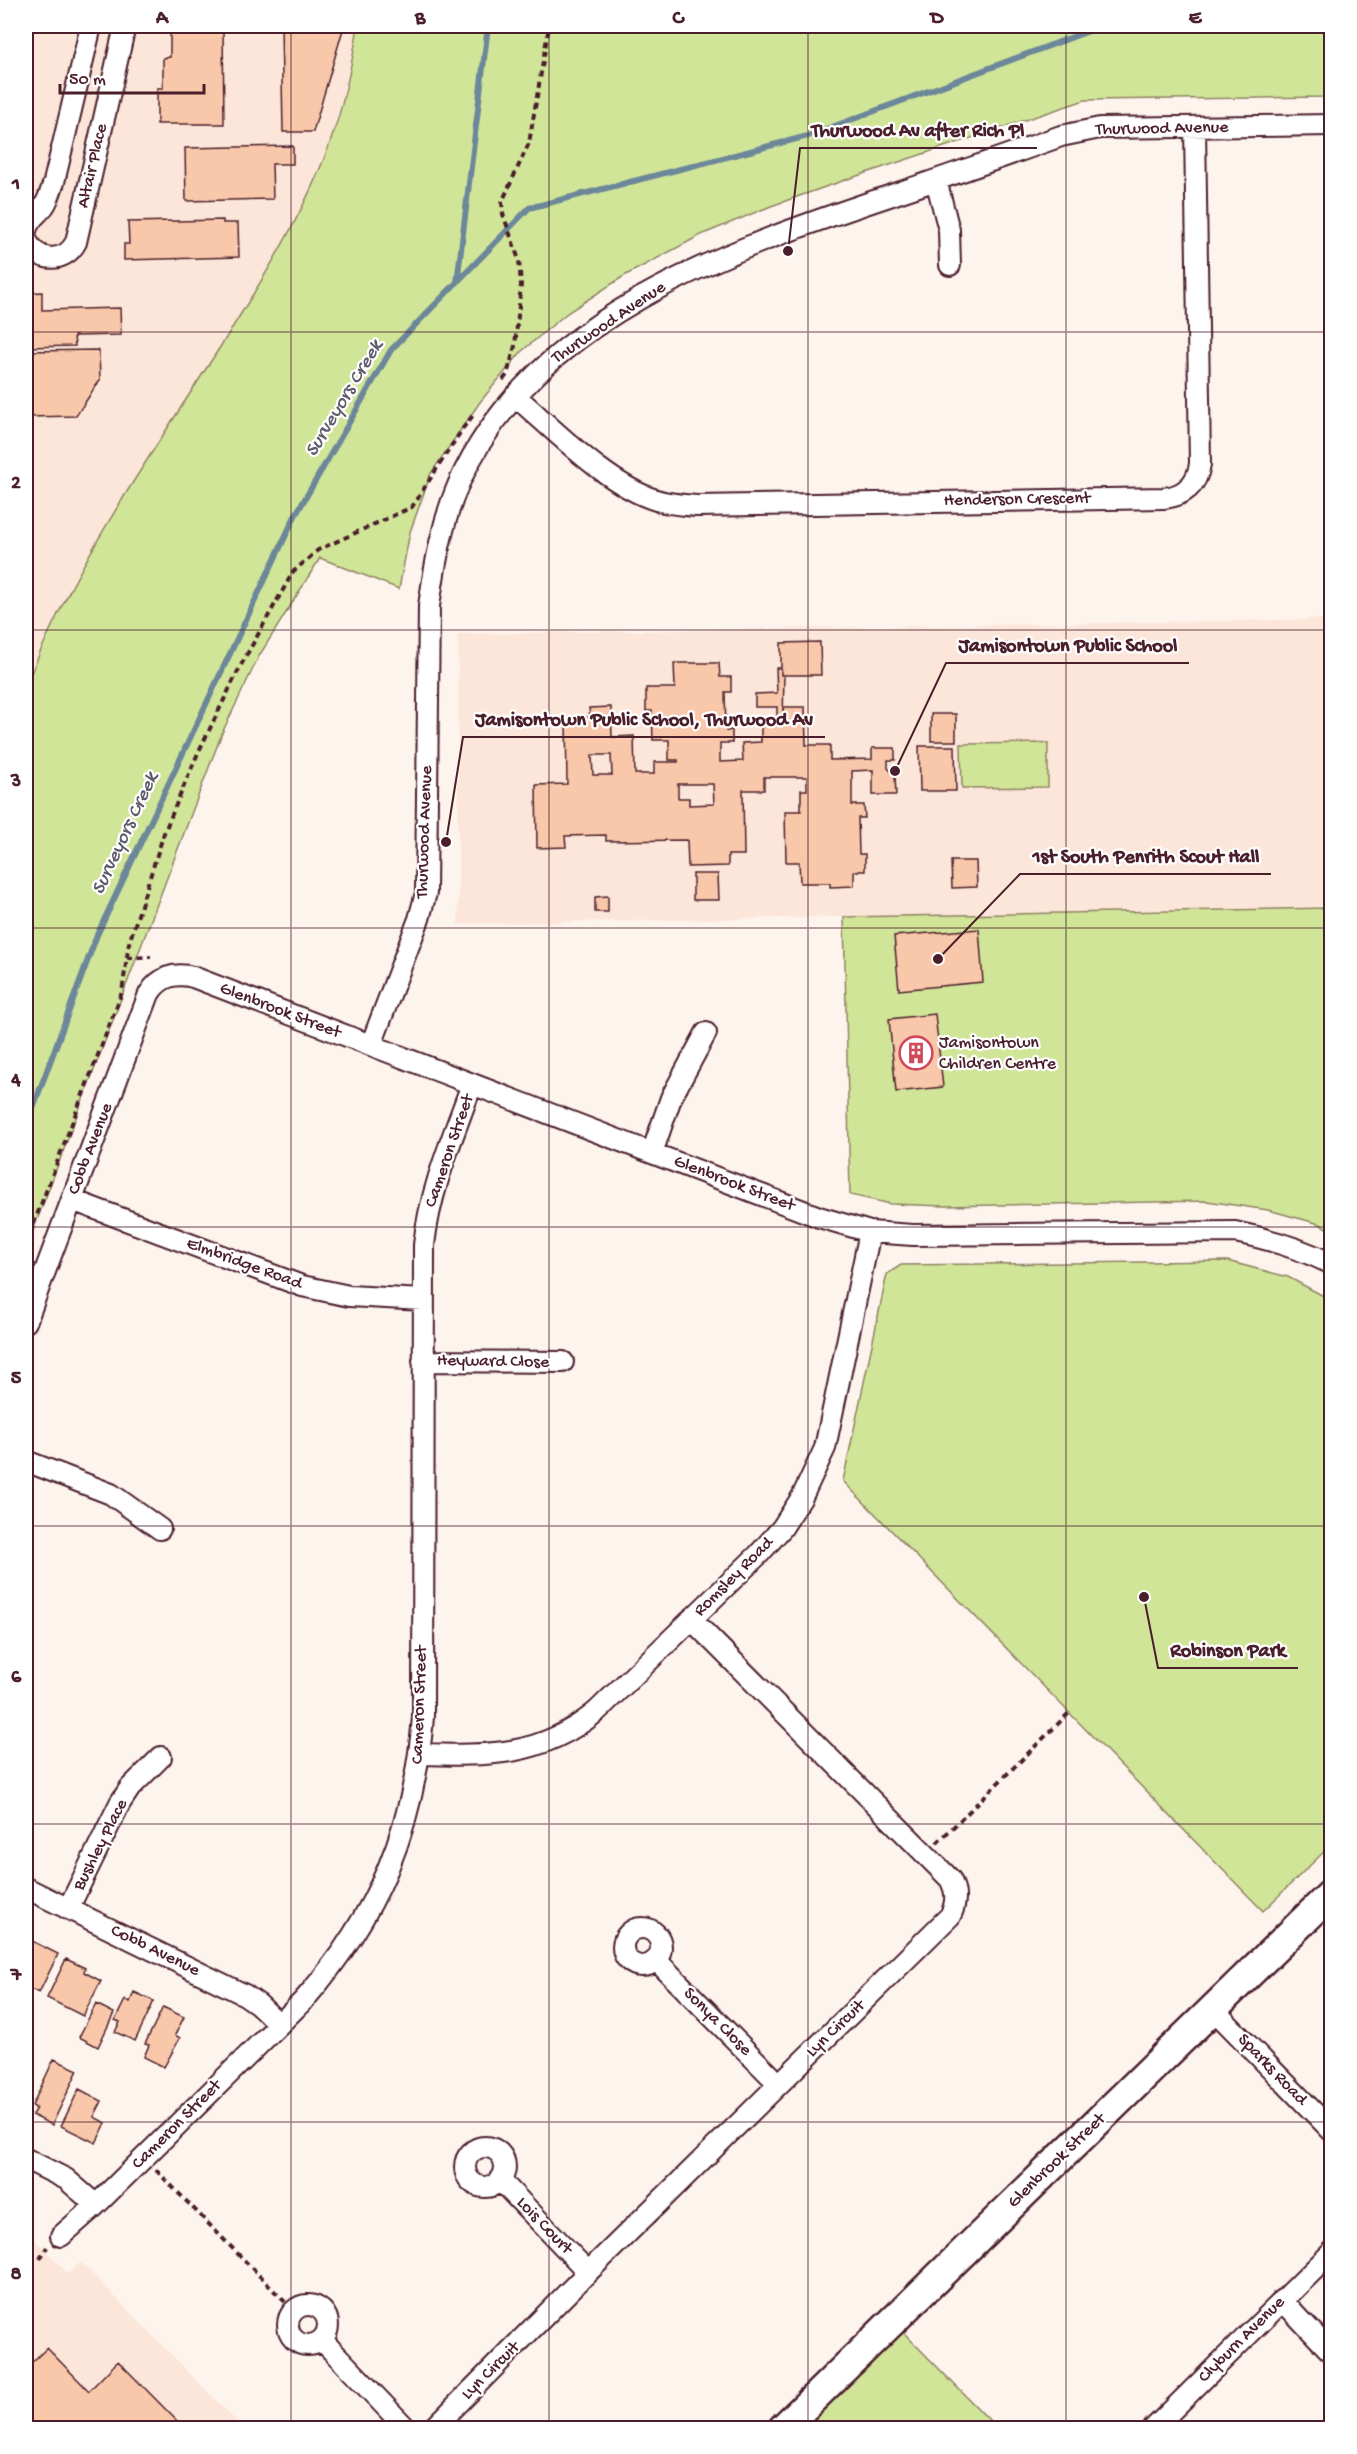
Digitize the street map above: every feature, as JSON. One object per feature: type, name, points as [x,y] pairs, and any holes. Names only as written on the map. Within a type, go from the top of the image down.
[{"type":"street","name":"Altair Place","points":[[26,231],[30,219],[48,200],[54,182],[91,26]]},
{"type":"street","name":"Altair Place","points":[[26,239],[36,254],[44,258],[55,258],[72,250],[76,242],[125,26]]},
{"type":"street","name":"Thurwood Avenue","points":[[371,1045],[419,919],[426,893],[429,606],[438,549],[445,521],[460,481],[507,390],[639,299],[701,266],[780,232],[1077,132],[1100,128],[1332,125]]},
{"type":"street","name":"Henderson Crescent","points":[[507,390],[613,478],[647,497],[669,503],[709,506],[1152,498],[1179,495],[1193,483],[1200,464],[1195,128]]},
{"type":"street","points":[[936,180],[949,230],[950,266]]},
{"type":"street","name":"Glenbrook Street","points":[[162,979],[175,975],[193,977],[819,1217],[870,1232],[913,1235],[1235,1232],[1281,1243],[1332,1264]]},
{"type":"street","name":"Cobb Avenue","points":[[26,1322],[149,994],[162,979]]},
{"type":"street","points":[[652,1153],[670,1098],[706,1033]]},
{"type":"street","name":"Cameron Street","points":[[61,2236],[96,2205],[304,2000],[331,1968],[377,1895],[405,1826],[420,1754],[423,1717],[424,1245],[429,1210],[438,1179],[472,1084]]},
{"type":"street","name":"Elmbridge Road","points":[[72,1200],[302,1286],[349,1296],[423,1300]]},
{"type":"street","name":"Romsley Road","points":[[420,1754],[473,1756],[503,1754],[534,1747],[561,1736],[596,1712],[770,1542],[802,1497],[818,1466],[830,1428],[870,1232]]},
{"type":"street","name":"Heyward Close","points":[[423,1361],[564,1362]]},
{"type":"street","points":[[26,1461],[111,1494],[160,1529]]},
{"type":"street","name":"Lyn Circuit","points":[[434,2428],[588,2272],[950,1916],[956,1902],[952,1884],[926,1854],[691,1618]]},
{"type":"street","name":"Bushley Place","points":[[68,1909],[120,1803],[142,1775],[161,1758]]},
{"type":"street","name":"Cobb Avenue","points":[[26,1888],[245,1995],[279,2024]]},
{"type":"street","name":"Glenbrook Street","points":[[783,2428],[1332,1893]]},
{"type":"street","name":"Sonya Close","points":[[656,1960],[779,2085]]},
{"type":"street","name":"Sparks Road","points":[[1213,2009],[1332,2131]]},
{"type":"street","points":[[26,2159],[66,2179],[96,2205]]},
{"type":"street","name":"Lois Court","points":[[500,2180],[588,2272]]},
{"type":"street","name":"Clyburn Avenue","points":[[1154,2428],[1332,2252]]},
{"type":"street","points":[[1282,2300],[1332,2353]]},
{"type":"street","points":[[322,2340],[406,2428]]},
{"type":"path","points":[[507,390],[507,375],[516,346],[521,285],[519,260],[503,214],[502,202],[529,143],[549,26]]},
{"type":"path","points":[[26,1244],[122,992],[129,943],[164,833],[198,753],[241,665],[293,572],[318,550],[412,507],[462,428],[477,410]]},
{"type":"path","points":[[127,958],[151,957]]},
{"type":"path","points":[[926,1854],[1069,1713]]},
{"type":"path","points":[[153,2167],[287,2304]]},
{"type":"shaded area","points":[[26,26],[362,26],[354,64],[331,141],[306,200],[277,257],[120,503],[26,686]]},
{"type":"shaded area","points":[[1331,619],[1331,908],[458,924],[458,634]]},
{"type":"shaded area","points":[[28,2232],[68,2274],[81,2262],[243,2428],[26,2428],[26,2234]]},
{"type":"green space","points":[[358,26],[1331,26],[1331,97],[1085,100],[771,206],[701,235],[624,276],[567,313],[522,351],[480,402],[431,473],[410,532],[399,589],[320,558],[259,656],[222,733],[26,1249],[26,686],[45,641],[90,553],[115,510],[253,295],[309,194],[336,126]]},
{"type":"green space","points":[[1048,743],[1048,787],[962,788],[961,744]]},
{"type":"green space","points":[[1331,908],[1331,1231],[1320,1224],[1268,1210],[1207,1201],[944,1206],[891,1204],[850,1195],[844,917]]},
{"type":"green space","points":[[1227,1261],[1288,1277],[1331,1300],[1331,1845],[1263,1911],[843,1481],[887,1274],[901,1265]]},
{"type":"green space","points":[[903,2332],[997,2428],[805,2428]]},
{"type":"building","points":[[170,26],[223,26],[224,124],[157,124],[157,88],[163,88],[163,58],[170,57]]},
{"type":"building","points":[[281,26],[344,26],[313,132],[283,132]]},
{"type":"building","points":[[293,146],[293,164],[272,164],[273,199],[186,201],[185,148]]},
{"type":"building","points":[[223,220],[223,223],[238,223],[239,257],[124,260],[124,244],[129,244],[128,222]]},
{"type":"building","points":[[42,292],[42,310],[120,308],[121,335],[74,336],[75,346],[26,347],[26,293]]},
{"type":"building","points":[[99,350],[100,380],[76,416],[26,417],[26,351]]},
{"type":"building","points":[[820,642],[821,675],[781,675],[781,643]]},
{"type":"building","points":[[674,663],[719,663],[720,677],[731,677],[731,692],[725,692],[726,731],[732,730],[732,743],[720,743],[720,762],[743,761],[742,743],[761,742],[761,723],[783,723],[783,707],[805,707],[806,745],[830,745],[830,760],[872,759],[872,748],[895,748],[895,760],[888,760],[888,768],[895,776],[896,795],[873,795],[873,770],[852,771],[852,805],[864,805],[865,818],[858,818],[859,854],[865,854],[865,871],[854,871],[854,886],[830,887],[830,883],[800,883],[799,862],[786,862],[785,811],[801,811],[801,790],[807,790],[807,777],[764,777],[764,790],[743,790],[744,855],[728,855],[728,866],[688,867],[687,840],[606,841],[606,835],[565,836],[566,847],[537,848],[536,785],[567,784],[566,718],[590,717],[589,708],[611,707],[612,737],[634,736],[635,774],[654,774],[654,762],[678,762],[678,760],[669,760],[669,740],[653,740],[652,711],[646,711],[646,688],[675,688]],"holes":[[[592,755],[611,755],[612,775],[593,775]],[[678,784],[713,784],[714,804],[689,805],[689,798],[678,798]]]},
{"type":"building","points":[[776,668],[781,668],[781,675],[784,675],[783,720],[777,720],[777,707],[755,707],[755,694],[777,693]]},
{"type":"building","points":[[931,714],[956,714],[956,741],[931,741]]},
{"type":"building","points":[[919,746],[955,746],[956,791],[920,791]]},
{"type":"building","points":[[951,861],[976,861],[977,887],[952,888]]},
{"type":"building","points":[[693,874],[718,874],[719,900],[693,900]]},
{"type":"building","points":[[608,896],[608,912],[595,912],[595,897]]},
{"type":"building","points":[[979,929],[983,982],[899,990],[894,936]]},
{"type":"building","name":"Jamisontown Children Centre","points":[[935,1014],[943,1087],[896,1092],[889,1019]]},
{"type":"building","points":[[26,1938],[58,1954],[39,1993],[26,1987]]},
{"type":"building","points":[[66,1959],[85,1968],[84,1972],[101,1981],[83,2016],[47,1998]]},
{"type":"building","points":[[134,1992],[154,2001],[135,2041],[115,2032],[120,2022],[115,2020],[125,2000],[130,2002]]},
{"type":"building","points":[[96,2004],[114,2013],[98,2047],[79,2037]]},
{"type":"building","points":[[163,2007],[184,2017],[175,2035],[180,2038],[164,2067],[144,2057],[149,2045],[145,2044]]},
{"type":"building","points":[[54,2059],[78,2070],[52,2125],[32,2115],[36,2108],[32,2106]]},
{"type":"building","points":[[79,2089],[102,2101],[94,2117],[106,2123],[96,2143],[61,2126]]},
{"type":"building","points":[[47,2348],[89,2391],[118,2361],[184,2428],[26,2428],[26,2356],[32,2362]]},
{"type":"waterway","points":[[457,283],[488,26]]},
{"type":"waterway","name":"Surveyors Creek","points":[[26,1127],[97,935],[295,516],[391,350],[529,208],[808,136],[1102,26]]},
{"type":"place","name":"Thurwood Av after Rich Pl","points":[[788,251]]},
{"type":"place","name":"Jamisontown Public School","points":[[895,771]]},
{"type":"place","name":"Jamisontown Public School, Thurwood Av","points":[[446,842]]},
{"type":"place","name":"1st South Penrith Scout Hall","points":[[938,959]]},
{"type":"place","name":"Jamisontown Children Centre","points":[[916,1053]]},
{"type":"place","name":"Robinson Park","points":[[1144,1597]]}]
